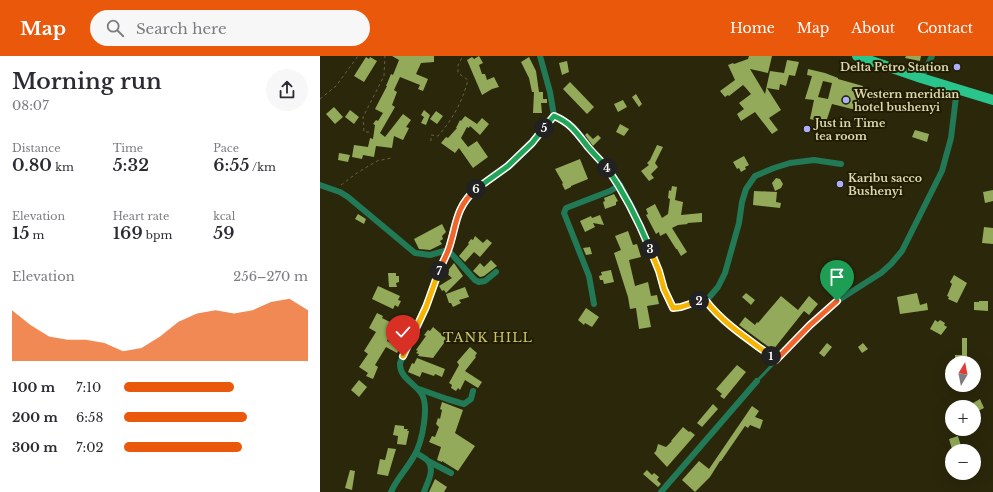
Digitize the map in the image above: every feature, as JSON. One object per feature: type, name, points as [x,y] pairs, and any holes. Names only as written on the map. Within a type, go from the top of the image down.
[{"type":"main road","points":[[857,56],[921,78],[993,100]]},
{"type":"street","points":[[391,492],[398,478],[416,453],[426,407],[424,397],[402,373],[400,363],[434,288],[441,265],[448,250],[457,216],[462,205],[470,194],[500,172],[532,143],[554,116],[550,92],[540,56]]},
{"type":"street","points":[[921,78],[932,56]]},
{"type":"street","points":[[706,301],[715,312],[776,360],[837,301],[881,273],[902,251],[942,171],[951,138],[956,89]]},
{"type":"street","points":[[554,116],[564,120],[576,131],[589,148],[607,167],[620,185],[634,211],[659,271],[664,289],[673,308],[698,301],[706,301],[718,287],[725,273],[739,223],[742,202],[746,189],[755,176],[774,168],[806,161],[814,160],[840,164]]},
{"type":"street","points":[[320,185],[340,192],[348,197],[415,253],[430,255],[448,250]]},
{"type":"street","points":[[594,304],[589,276],[564,213],[566,208],[610,191],[620,185]]},
{"type":"street","points":[[448,250],[475,280],[479,282],[485,281],[496,272]]},
{"type":"street","points":[[661,492],[756,381]]},
{"type":"street","points":[[417,388],[464,404],[471,399],[473,391]]},
{"type":"street","points":[[416,453],[451,473]]},
{"type":"street","points":[[424,492],[430,474],[428,461]]},
{"type":"lane","points":[[756,381],[776,360]]},
{"type":"path","points":[[320,99],[336,86],[358,56]]},
{"type":"path","points":[[369,132],[364,132],[363,117],[384,76],[385,56]]},
{"type":"path","points":[[431,141],[431,135],[438,136],[449,124],[464,96],[468,80],[458,74],[458,65],[462,56]]},
{"type":"path","points":[[341,185],[377,161],[391,158]]},
{"type":"building","points":[[392,56],[434,56],[434,62],[421,63],[416,74],[428,79],[423,91],[418,89],[420,85],[400,77],[394,90],[397,92],[392,105],[395,107],[380,133],[385,137],[403,114],[411,120],[406,127],[409,128],[403,140],[394,136],[392,148],[376,146],[374,157],[363,155],[362,159],[352,157],[354,145],[368,147],[370,138],[373,139],[375,125],[373,124],[376,120],[378,121],[383,113],[375,109],[387,86],[391,74],[393,75],[399,60]]},
{"type":"building","points":[[479,56],[483,63],[479,65],[482,74],[485,74],[487,80],[494,77],[499,87],[482,95],[467,60],[472,57],[474,59]]},
{"type":"building","points":[[749,56],[772,56],[768,73],[750,69],[765,94],[770,71],[784,73],[787,60],[799,62],[795,76],[789,75],[786,86],[780,84],[779,90],[767,88],[781,110],[769,118],[778,130],[772,134],[755,112],[741,121],[737,114],[744,109],[739,103],[751,94],[743,85],[729,96],[728,95],[725,97],[720,91],[735,80],[728,65],[748,59]]},
{"type":"building","points":[[906,56],[921,56],[920,61],[905,58]]},
{"type":"building","points":[[366,57],[369,59],[370,57],[377,61],[364,82],[354,76]]},
{"type":"building","points":[[529,57],[536,71],[539,92],[543,92],[543,99],[547,99],[547,103],[541,103],[542,113],[533,113],[534,92],[532,92],[529,78],[521,62]]},
{"type":"building","points":[[567,61],[569,72],[562,75],[559,63]]},
{"type":"building","points":[[808,69],[863,86],[856,110],[832,104],[825,125],[810,119],[814,100],[805,99],[812,76],[807,75]],"holes":[[[823,81],[832,83],[828,99],[818,97]]]},
{"type":"building","points":[[570,82],[594,107],[587,114],[563,89]]},
{"type":"building","points":[[884,90],[896,91],[896,98],[883,97]]},
{"type":"building","points":[[636,94],[642,104],[639,107],[632,97]]},
{"type":"building","points":[[623,100],[627,107],[618,112],[614,104]]},
{"type":"building","points":[[334,107],[343,117],[335,124],[326,114]]},
{"type":"building","points":[[350,110],[359,117],[354,124],[345,117]]},
{"type":"building","points":[[424,110],[430,115],[426,125],[421,123],[424,117],[421,115]]},
{"type":"building","points":[[436,111],[443,116],[437,124],[430,119]]},
{"type":"building","points":[[465,116],[477,124],[482,118],[489,124],[480,135],[470,126],[469,128],[467,127],[461,138],[468,147],[477,141],[488,157],[473,168],[459,148],[455,153],[441,143],[457,128],[460,120],[461,121]]},
{"type":"building","points":[[620,124],[629,129],[624,136],[616,132]]},
{"type":"building","points":[[915,130],[929,134],[927,142],[912,137]]},
{"type":"building","points":[[587,133],[593,139],[598,135],[601,138],[593,146],[585,135]]},
{"type":"building","points":[[657,145],[663,147],[655,163],[658,167],[651,174],[654,178],[649,181],[641,171],[649,165],[647,163]]},
{"type":"building","points":[[339,153],[350,155],[348,162],[338,160]]},
{"type":"building","points":[[744,156],[749,165],[741,172],[739,168],[737,169],[733,162]]},
{"type":"building","points":[[580,159],[588,179],[565,190],[562,184],[563,183],[555,169]]},
{"type":"building","points":[[776,178],[780,179],[783,184],[781,188],[775,191],[772,183]]},
{"type":"building","points":[[672,186],[677,187],[675,200],[683,202],[681,215],[702,213],[702,222],[687,223],[688,224],[678,225],[672,228],[687,252],[681,256],[666,233],[660,236],[659,232],[656,234],[646,215],[648,214],[646,209],[655,204],[662,218],[668,214],[670,199],[668,198],[669,190],[671,191]]},
{"type":"building","points":[[993,190],[993,201],[985,203],[983,192]]},
{"type":"building","points":[[754,191],[777,192],[776,202],[781,203],[780,208],[753,205]]},
{"type":"building","points":[[614,194],[618,201],[616,202],[616,205],[605,209],[603,202],[605,201],[604,198]]},
{"type":"building","points":[[358,214],[366,219],[364,224],[355,219]]},
{"type":"building","points":[[600,215],[604,225],[593,223],[595,227],[585,232],[580,221],[591,216],[592,218]]},
{"type":"building","points":[[442,224],[446,232],[442,236],[443,239],[440,241],[442,244],[430,250],[419,249],[414,239]]},
{"type":"building","points":[[984,227],[993,228],[993,244],[982,243]]},
{"type":"building","points":[[628,231],[633,245],[637,244],[641,257],[629,260],[635,286],[648,282],[651,296],[657,295],[659,304],[647,306],[651,327],[639,329],[636,308],[630,309],[628,297],[614,253],[621,250],[615,236]]},
{"type":"building","points":[[475,236],[483,243],[487,239],[492,243],[480,257],[474,252],[465,262],[459,256],[469,244],[468,243],[471,239],[473,240]]},
{"type":"building","points":[[590,247],[592,254],[586,255],[583,248]]},
{"type":"building","points":[[491,260],[497,266],[484,276],[480,277],[473,271],[480,263],[484,267]]},
{"type":"building","points":[[454,263],[463,276],[446,293],[444,290],[442,291],[439,286],[452,278],[446,273]]},
{"type":"building","points":[[611,270],[614,282],[604,284],[603,280],[600,280],[599,276],[602,275],[601,272]]},
{"type":"building","points":[[388,273],[396,273],[396,276],[399,276],[399,282],[396,283],[397,287],[389,287]]},
{"type":"building","points":[[954,275],[967,283],[957,303],[948,299],[949,297],[947,296],[952,284],[950,282]]},
{"type":"building","points":[[378,286],[400,296],[398,300],[401,301],[398,307],[395,305],[393,309],[372,299]]},
{"type":"building","points":[[465,287],[469,297],[459,300],[461,303],[453,307],[451,303],[449,303],[446,294]]},
{"type":"building","points":[[746,293],[755,300],[751,305],[742,297]]},
{"type":"building","points":[[917,293],[920,305],[927,303],[928,310],[900,314],[897,297]]},
{"type":"building","points":[[781,296],[798,310],[809,296],[818,304],[809,315],[804,311],[773,350],[739,325],[745,317],[755,325],[757,322],[758,323]]},
{"type":"building","points":[[988,301],[988,311],[974,310],[974,302]]},
{"type":"building","points":[[586,308],[599,317],[592,327],[585,323],[584,325],[578,320]]},
{"type":"building","points":[[377,313],[383,316],[382,318],[394,324],[393,327],[395,327],[393,333],[391,332],[387,341],[400,348],[397,353],[386,347],[375,365],[378,367],[373,379],[366,376],[368,373],[359,367],[368,354],[364,351],[376,332],[369,328]]},
{"type":"building","points":[[935,320],[938,322],[940,320],[945,323],[944,325],[947,327],[941,335],[930,329]]},
{"type":"building","points":[[433,327],[447,339],[433,358],[418,356],[419,354],[416,353],[418,351],[416,350],[426,336],[424,335]]},
{"type":"building","points":[[962,338],[967,338],[967,356],[955,356],[962,355]]},
{"type":"building","points":[[827,343],[832,347],[824,357],[819,353]]},
{"type":"building","points":[[863,343],[868,349],[862,353],[858,347]]},
{"type":"building","points":[[470,347],[477,353],[475,356],[476,357],[465,371],[482,382],[478,388],[465,380],[460,390],[458,388],[456,391],[451,388],[452,385],[449,383],[459,365],[457,362]]},
{"type":"building","points":[[417,358],[445,369],[442,377],[435,374],[434,376],[422,372],[420,377],[408,372],[412,363],[414,364]]},
{"type":"building","points":[[737,365],[746,372],[724,399],[720,396],[722,394],[716,389]]},
{"type":"building","points":[[359,380],[367,387],[359,397],[351,390]]},
{"type":"building","points":[[981,401],[984,408],[981,410]]},
{"type":"building","points":[[442,402],[463,410],[455,433],[475,446],[458,471],[442,461],[437,460],[441,447],[429,442],[432,436],[435,437],[439,427],[436,424],[438,418],[440,419]]},
{"type":"building","points":[[713,404],[718,409],[702,427],[697,423]]},
{"type":"building","points":[[752,406],[759,411],[755,417],[763,420],[760,429],[750,425],[748,428],[745,426],[710,477],[695,492],[682,480],[699,461],[709,469]]},
{"type":"building","points":[[395,425],[404,426],[404,429],[408,429],[407,431],[409,431],[406,445],[397,444],[398,436],[393,435]]},
{"type":"building","points":[[683,427],[695,435],[667,467],[654,453],[658,444],[666,447]]},
{"type":"building","points":[[958,436],[960,444],[950,444],[949,439]]},
{"type":"building","points":[[388,448],[396,449],[388,476],[377,474],[380,459],[385,460]]},
{"type":"building","points":[[350,470],[355,471],[352,490],[345,488]]},
{"type":"building","points":[[647,470],[652,475],[654,473],[659,477],[657,480],[661,484],[658,487],[643,474]]},
{"type":"building","points":[[435,479],[447,487],[444,492],[429,492]]},
{"type":"place","name":"Delta Petro Station","points":[[957,67]]},
{"type":"place","name":"Western meridian hotel bushenyi","points":[[846,100]]},
{"type":"place","name":"Just in Time tea room","points":[[807,129]]},
{"type":"place","name":"Karibu sacco Bushenyi","points":[[840,184]]},
{"type":"district","name":"TANK HILL","points":[[488,337]]},
{"type":"route","points":[[403,356],[438,277],[441,265],[448,250],[457,216],[462,205],[470,194],[488,179],[500,172],[532,143],[554,116],[564,120],[576,131],[589,148],[607,167],[620,185],[644,234],[659,271],[664,289],[673,308],[698,301],[706,301],[715,312],[776,360],[810,325],[837,301]]}]
